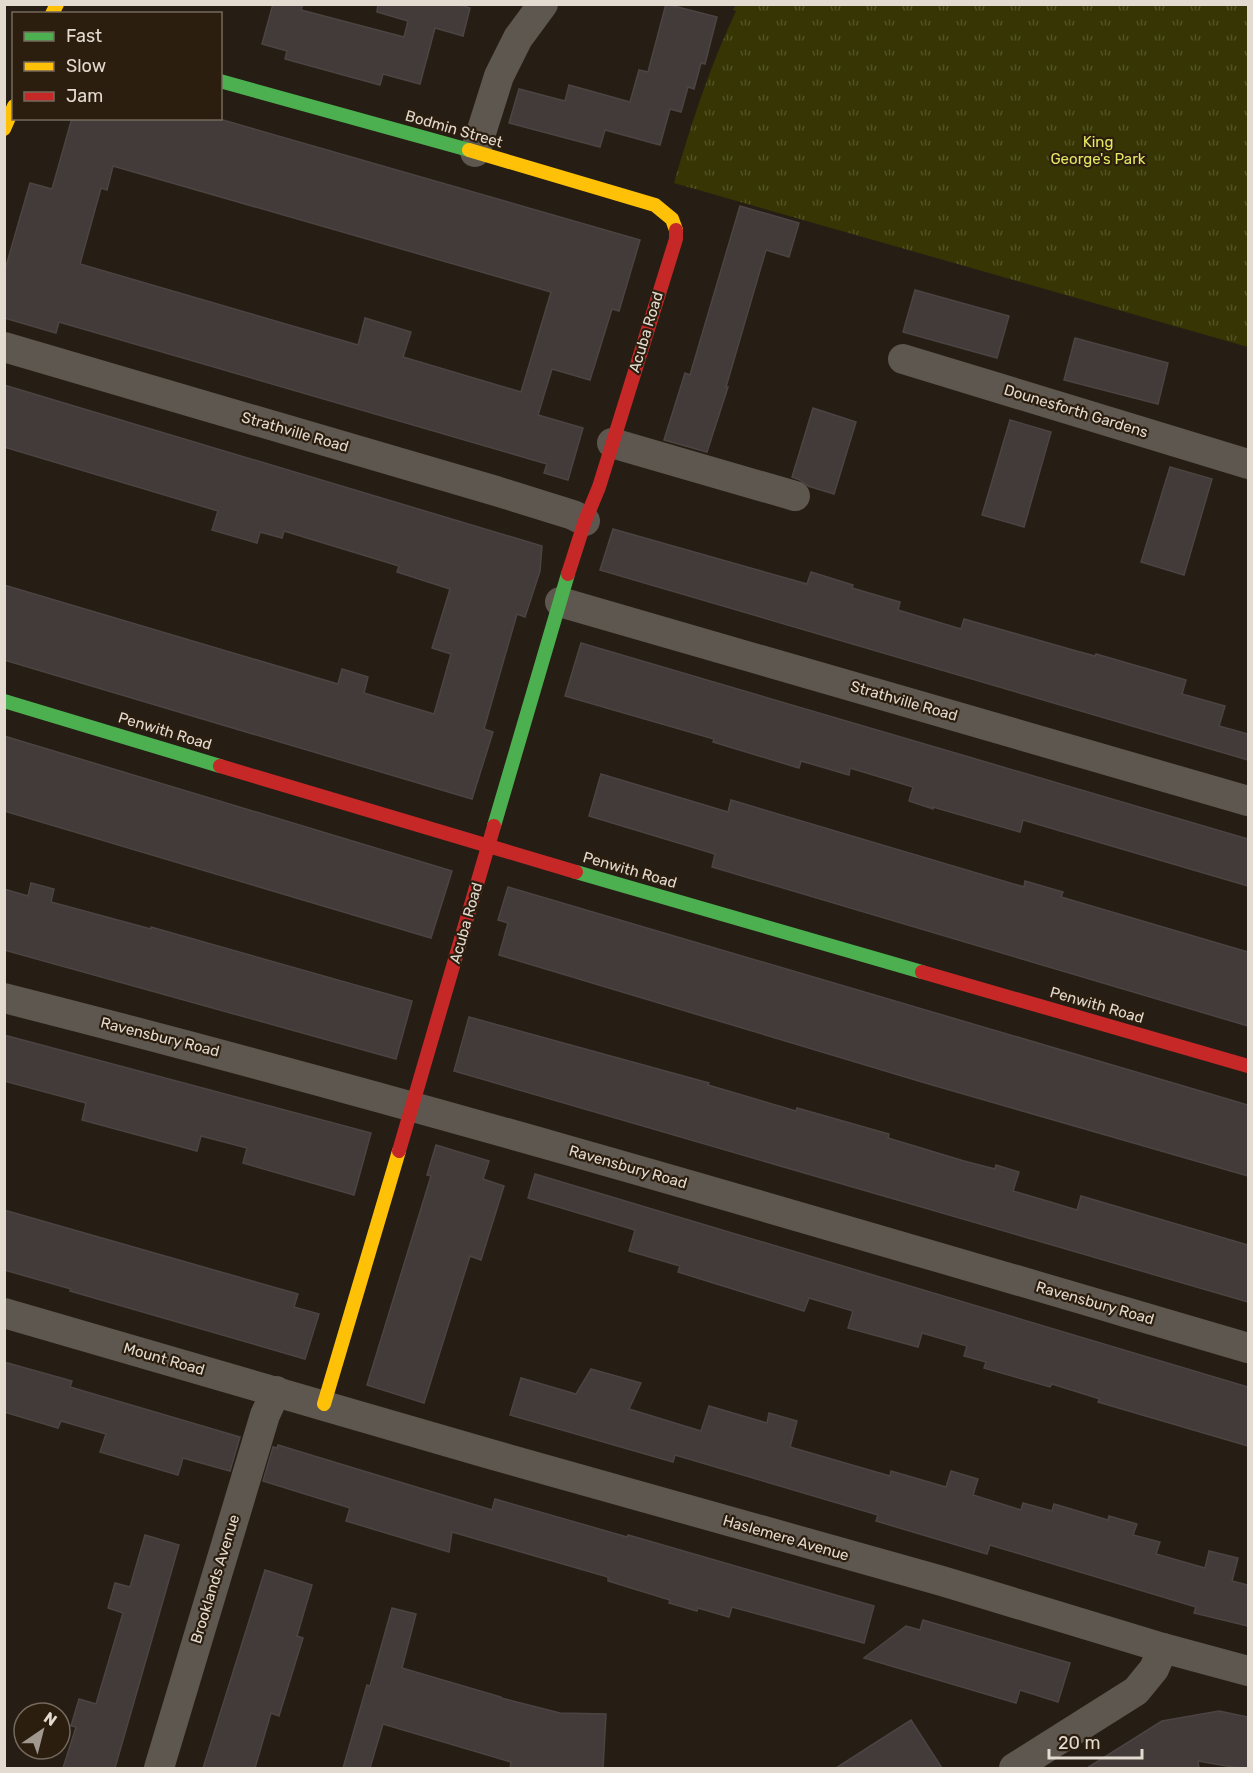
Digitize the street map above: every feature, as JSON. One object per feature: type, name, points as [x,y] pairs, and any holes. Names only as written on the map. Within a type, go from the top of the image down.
[{"type":"street","points":[[474,152],[499,76],[518,38],[543,4]]},
{"type":"street","name":"Bodmin Street","points":[[222,82],[656,205],[674,220]]},
{"type":"street","points":[[4,129],[12,111]]},
{"type":"street","name":"Acuba Road","points":[[324,1404],[560,602],[585,521],[599,487],[676,239],[674,220]]},
{"type":"street","name":"Strathville Road","points":[[4,347],[496,491],[573,515],[585,521]]},
{"type":"street","name":"Dounesforth Gardens","points":[[903,359],[1248,464]]},
{"type":"street","points":[[612,443],[795,496]]},
{"type":"street","name":"Strathville Road","points":[[560,602],[1248,801]]},
{"type":"street","name":"Penwith Road","points":[[4,700],[488,846],[1248,1066]]},
{"type":"street","name":"Ravensbury Road","points":[[4,998],[218,1052],[412,1105],[1248,1348]]},
{"type":"street","name":"Mount Road","points":[[4,1312],[324,1404]]},
{"type":"street","name":"Brooklands Avenue","points":[[159,1768],[258,1437],[276,1391]]},
{"type":"street","name":"Haslemere Avenue","points":[[324,1404],[501,1458],[942,1581],[1163,1648],[1248,1671]]},
{"type":"street","points":[[1014,1768],[1136,1691],[1154,1669],[1163,1648]]},
{"type":"green space","name":"King George's Park","points":[[736,5],[1248,5],[1248,347],[674,183],[687,139],[736,11],[733,10]]},
{"type":"building","points":[[273,4],[303,4],[301,10],[404,37],[408,21],[377,12],[378,4],[457,4],[470,8],[463,36],[435,28],[420,84],[383,74],[380,85],[285,59],[287,51],[262,44]]},
{"type":"building","points":[[666,4],[717,17],[705,64],[701,63],[694,89],[688,87],[681,112],[670,109],[660,145],[605,130],[600,147],[509,123],[519,89],[565,101],[569,85],[630,102],[639,70],[648,72]]},
{"type":"building","points":[[71,120],[222,120],[640,240],[619,311],[612,309],[590,380],[552,369],[538,415],[583,428],[568,480],[544,473],[547,464],[59,322],[56,333],[4,318],[4,273],[30,183],[52,189]],"holes":[[[113,166],[551,292],[521,392],[403,357],[411,332],[365,318],[358,345],[80,264],[101,188],[107,190]]]},
{"type":"building","points":[[740,206],[799,223],[789,257],[766,250],[726,387],[728,387],[707,452],[664,440],[685,373],[690,375]]},
{"type":"building","points":[[915,290],[1009,316],[997,358],[903,332]]},
{"type":"building","points":[[1075,338],[1168,363],[1158,404],[1064,380]]},
{"type":"building","points":[[4,385],[542,546],[540,571],[525,617],[517,614],[484,729],[493,732],[472,799],[4,660],[4,585],[338,684],[342,669],[368,677],[364,693],[434,714],[451,654],[432,648],[450,589],[397,572],[399,566],[284,531],[282,538],[260,532],[257,543],[212,530],[218,511],[4,447]]},
{"type":"building","points":[[813,408],[856,422],[834,494],[808,486],[792,477]]},
{"type":"building","points":[[1010,420],[1051,432],[1024,527],[982,515]]},
{"type":"building","points":[[1170,467],[1212,479],[1184,575],[1141,562]]},
{"type":"building","points":[[613,529],[807,584],[811,572],[853,585],[852,588],[900,602],[898,610],[961,629],[964,619],[1186,680],[1182,694],[1225,706],[1219,726],[1248,734],[1248,760],[600,570]]},
{"type":"building","points":[[581,643],[1248,839],[1248,886],[1023,820],[1020,832],[933,807],[933,809],[909,801],[913,787],[850,768],[849,775],[801,761],[799,768],[713,742],[714,739],[565,696]]},
{"type":"building","points":[[4,736],[452,871],[431,938],[4,811]]},
{"type":"building","points":[[601,774],[728,812],[731,800],[1024,887],[1025,881],[1063,892],[1061,897],[1248,952],[1248,1026],[712,867],[715,854],[589,816]]},
{"type":"building","points":[[31,883],[54,889],[51,902],[151,929],[151,927],[412,1001],[396,1059],[4,950],[4,889],[28,896]]},
{"type":"building","points":[[508,887],[1248,1105],[1248,1176],[922,1082],[499,955],[508,923],[498,920]]},
{"type":"building","points":[[469,1017],[709,1083],[708,1085],[796,1111],[797,1108],[889,1134],[888,1138],[964,1161],[995,1169],[996,1165],[1019,1172],[1013,1191],[1077,1210],[1081,1196],[1248,1245],[1248,1302],[454,1071]]},
{"type":"building","points":[[4,1035],[371,1133],[354,1195],[243,1163],[247,1148],[201,1136],[197,1151],[82,1120],[86,1103],[4,1081]]},
{"type":"building","points":[[436,1145],[489,1161],[483,1179],[504,1186],[481,1260],[470,1256],[424,1403],[367,1385],[431,1176],[427,1175]]},
{"type":"building","points":[[535,1174],[1248,1387],[1248,1446],[1098,1402],[1100,1399],[1052,1384],[1050,1387],[984,1368],[986,1362],[964,1356],[967,1346],[922,1333],[918,1347],[848,1328],[853,1311],[809,1298],[804,1311],[678,1272],[680,1266],[629,1251],[635,1230],[528,1198]]},
{"type":"building","points":[[4,1210],[298,1294],[294,1307],[319,1314],[305,1359],[4,1270]]},
{"type":"building","points":[[4,1362],[72,1381],[70,1387],[240,1437],[230,1471],[183,1458],[178,1475],[100,1452],[106,1434],[61,1421],[58,1428],[4,1412]]},
{"type":"building","points":[[591,1369],[641,1383],[629,1409],[701,1431],[709,1406],[767,1423],[769,1413],[797,1421],[790,1447],[890,1476],[891,1471],[946,1487],[951,1471],[978,1479],[973,1495],[1021,1510],[1023,1503],[1052,1511],[1054,1504],[1108,1520],[1109,1516],[1137,1524],[1133,1535],[1160,1542],[1156,1554],[1205,1568],[1209,1551],[1238,1558],[1232,1581],[1248,1585],[1248,1626],[1194,1613],[1196,1607],[990,1545],[987,1554],[876,1521],[878,1515],[675,1455],[673,1462],[510,1415],[521,1378],[576,1394]]},
{"type":"building","points":[[278,1445],[492,1510],[495,1499],[874,1606],[864,1643],[732,1607],[729,1617],[698,1608],[697,1611],[608,1581],[608,1577],[452,1532],[449,1552],[346,1521],[350,1508],[263,1481],[273,1447],[277,1448]]},
{"type":"building","points":[[145,1535],[179,1545],[115,1768],[63,1768],[65,1761],[72,1761],[72,1740],[76,1727],[72,1726],[72,1723],[79,1699],[96,1704],[123,1613],[108,1608],[115,1583],[130,1587]]},
{"type":"building","points":[[265,1570],[312,1585],[297,1636],[303,1638],[279,1716],[271,1713],[255,1768],[203,1768]]},
{"type":"building","points":[[392,1608],[416,1614],[402,1668],[560,1713],[606,1714],[603,1768],[510,1768],[511,1762],[383,1724],[370,1768],[343,1768],[367,1685],[370,1686]]},
{"type":"building","points":[[923,1620],[1070,1663],[1058,1702],[1020,1690],[1016,1703],[864,1658],[906,1626],[920,1630]]},
{"type":"building","points":[[1219,1711],[1248,1717],[1248,1768],[1198,1761],[1199,1768],[1087,1768],[1162,1721]]},
{"type":"building","points":[[911,1720],[942,1768],[836,1768],[875,1743]]},
{"type":"traffic: fast","points":[[222,82],[469,150]]},
{"type":"traffic: fast","points":[[494,826],[568,574]]},
{"type":"traffic: fast","points":[[4,701],[220,766]]},
{"type":"traffic: fast","points":[[576,872],[922,972]]},
{"type":"traffic: slow","points":[[53,12],[57,4]]},
{"type":"traffic: slow","points":[[4,129],[12,111]]},
{"type":"traffic: slow","points":[[469,150],[655,205],[672,219],[676,230]]},
{"type":"traffic: slow","points":[[324,1404],[399,1151]]},
{"type":"traffic: jam","points":[[568,574],[599,487],[676,239],[676,230]]},
{"type":"traffic: jam","points":[[220,766],[576,872]]},
{"type":"traffic: jam","points":[[399,1151],[494,826]]},
{"type":"traffic: jam","points":[[922,972],[1248,1066]]}]
